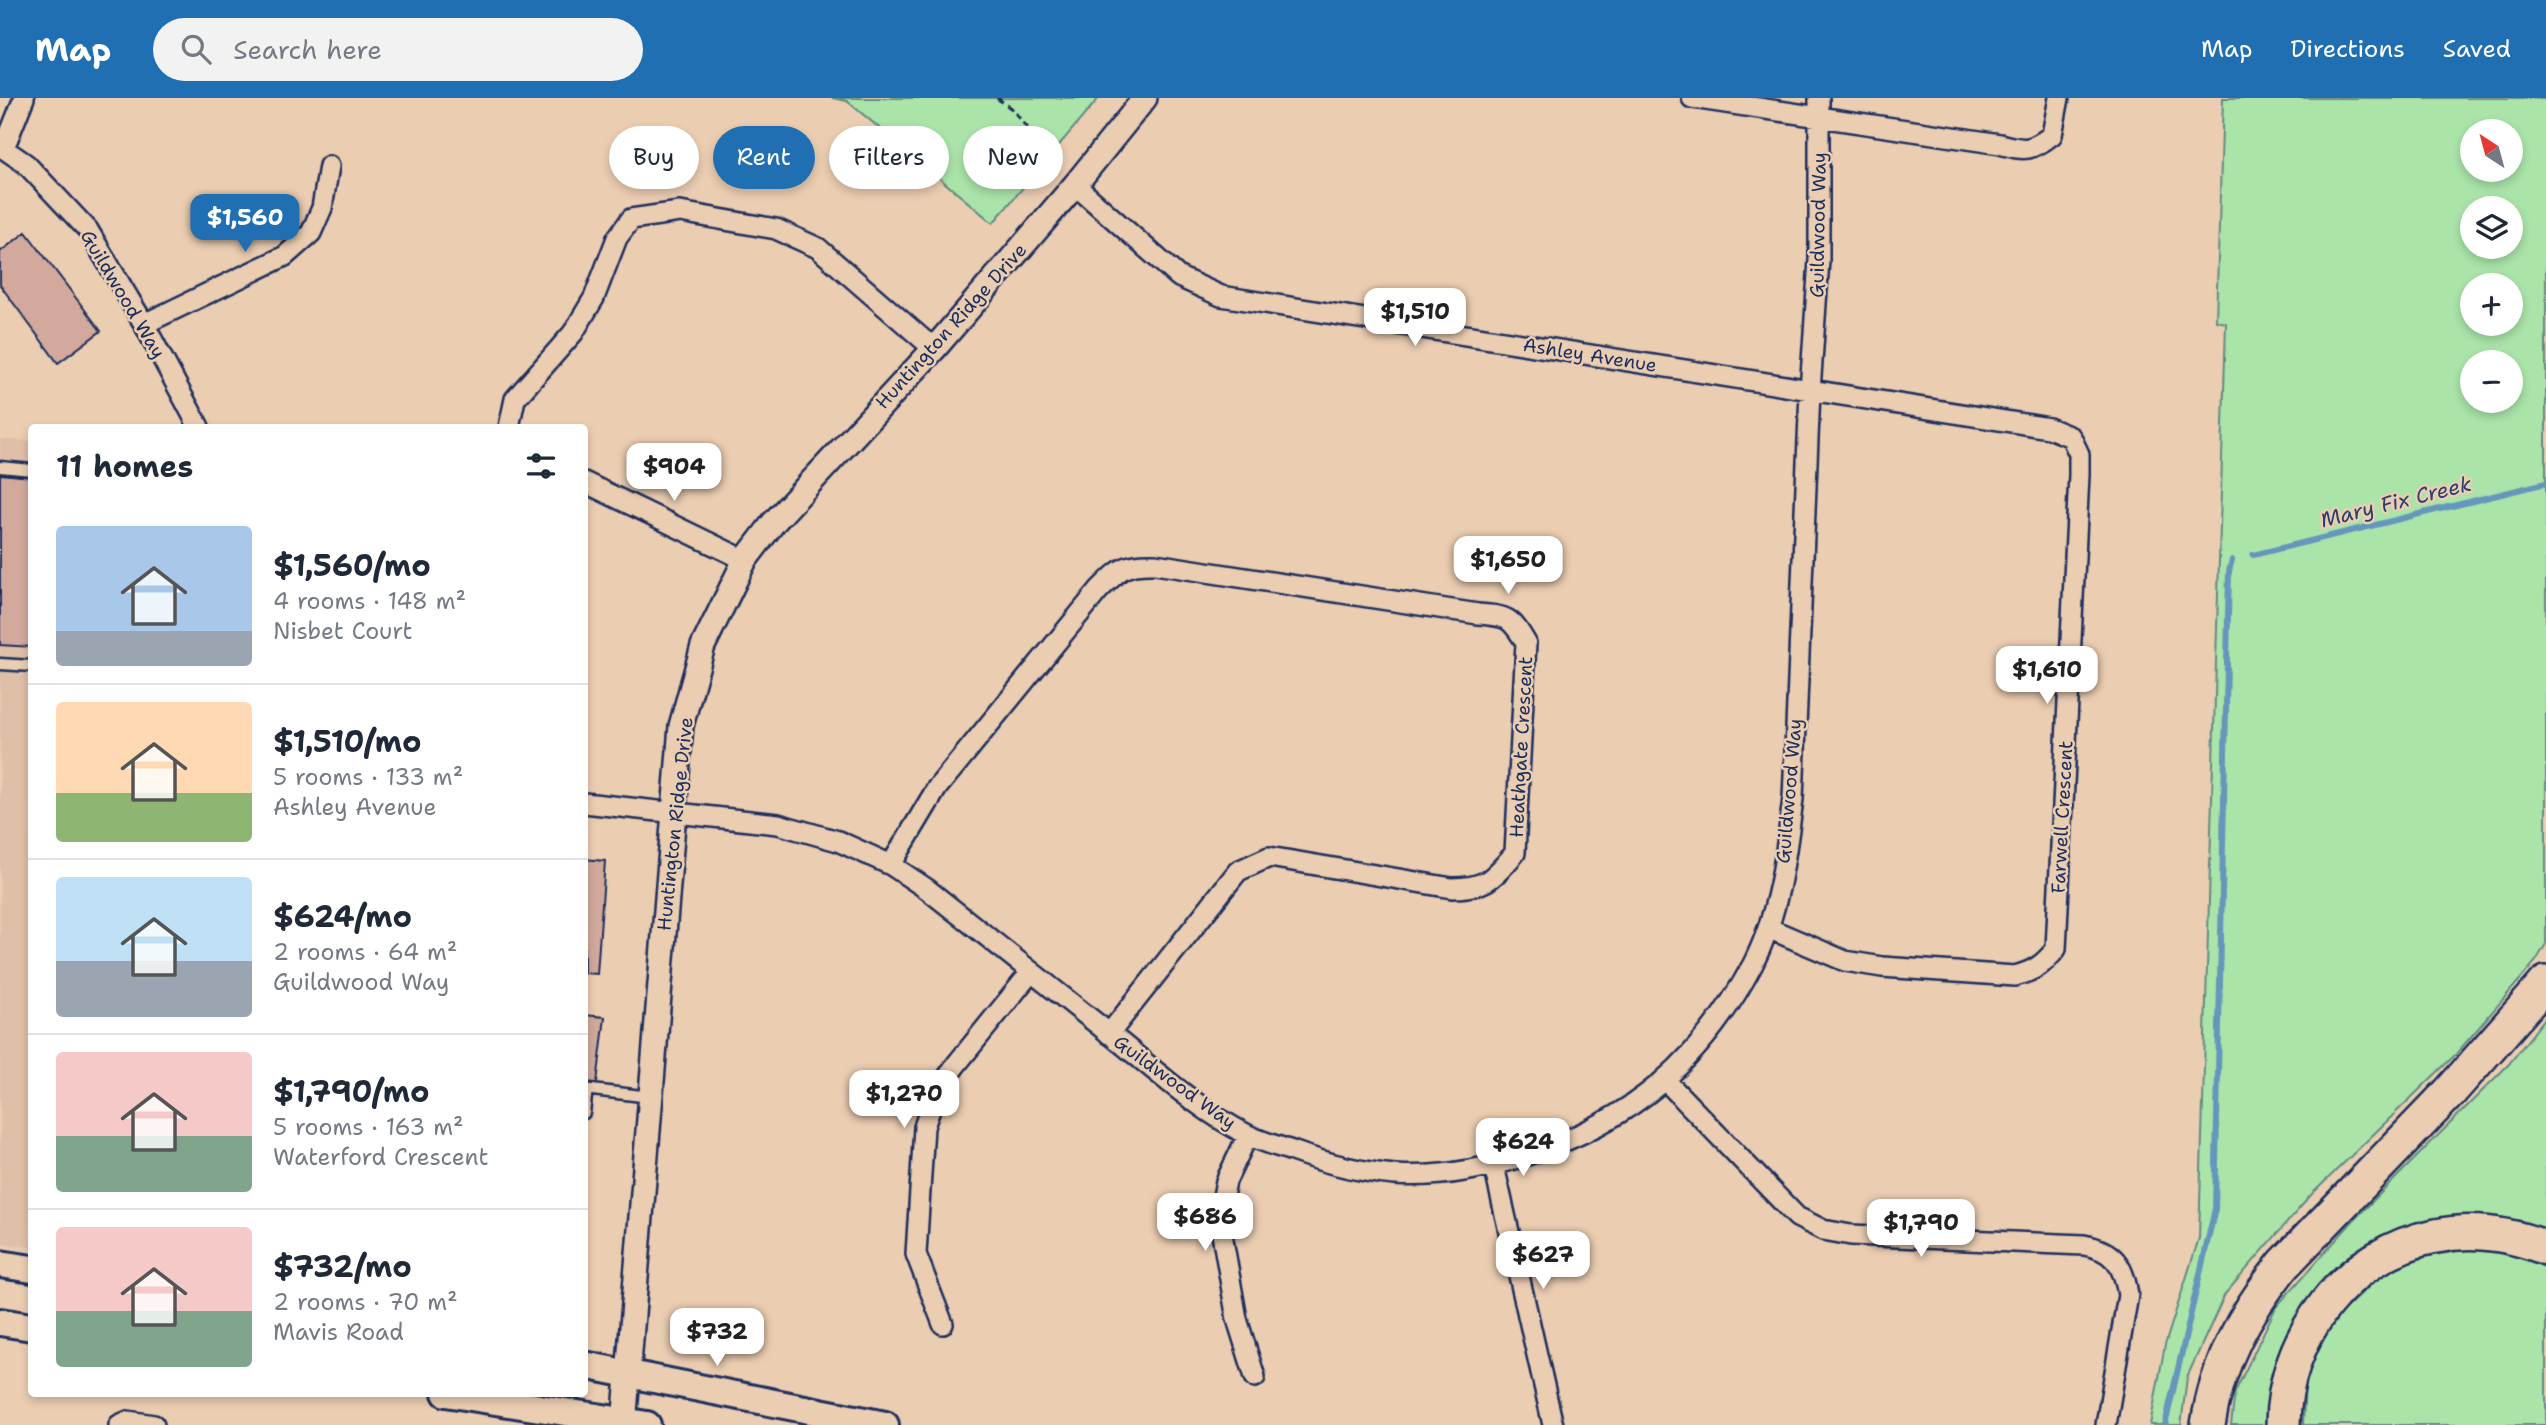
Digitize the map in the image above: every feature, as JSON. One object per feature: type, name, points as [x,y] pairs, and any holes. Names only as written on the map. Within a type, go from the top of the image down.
[{"type":"highway","points":[[2208,1425],[2220,1373],[2229,1349],[2264,1288],[2291,1256],[2449,1093],[2546,982]]},
{"type":"highway","points":[[2283,1425],[2290,1373],[2296,1350],[2305,1332],[2333,1295],[2366,1266],[2416,1240],[2453,1233],[2508,1236],[2546,1248]]},
{"type":"main road","points":[[0,1264],[28,1268]]},
{"type":"main road","points":[[0,1322],[28,1326]]},
{"type":"main road","points":[[588,1366],[885,1425]]},
{"type":"main road","points":[[470,1397],[632,1424]]},
{"type":"street","points":[[1,150],[24,98]]},
{"type":"street","name":"Huntington Ridge Drive","points":[[632,1424],[629,1374],[681,726],[704,646],[746,560],[774,523],[934,349],[1145,98]]},
{"type":"street","points":[[1692,98],[1819,108],[2022,150],[2036,147],[2052,135],[2059,98]]},
{"type":"street","name":"Guildwood Way","points":[[588,803],[779,824],[838,841],[891,865],[927,889],[1184,1094],[1248,1135],[1328,1164],[1395,1175],[1446,1174],[1494,1166],[1553,1147],[1602,1125],[1634,1105],[1665,1080],[1703,1039],[1729,1005],[1754,961],[1768,928],[1784,864],[1793,799],[1810,391],[1819,260],[1819,108]]},
{"type":"street","name":"Guildwood Way","points":[[1,150],[26,164],[88,230],[144,324],[197,424]]},
{"type":"street","points":[[144,324],[170,314],[285,256],[311,233],[322,208],[329,166]]},
{"type":"street","name":"Ashley Avenue","points":[[1074,185],[1179,277],[1221,296],[1810,391]]},
{"type":"street","points":[[510,424],[515,399],[573,333],[594,299],[617,238],[631,219],[680,212],[776,229],[818,248],[934,349]]},
{"type":"street","name":"Farwell Crescent","points":[[1768,928],[1844,961],[1882,967],[2015,976],[2034,971],[2044,964],[2056,949],[2079,454],[2071,437],[2049,428],[1810,391]]},
{"type":"street","points":[[588,484],[746,560]]},
{"type":"street","name":"Heathgate Crescent","points":[[891,865],[937,788],[1099,590],[1121,568],[1134,563],[1502,616],[1517,627],[1526,643],[1515,853],[1495,876],[1475,888],[1452,888],[1269,858],[1238,872],[1109,1034]]},
{"type":"street","points":[[943,1324],[916,1254],[924,1127],[934,1097],[955,1066],[1031,972]]},
{"type":"street","points":[[1665,1080],[1797,1217],[1823,1230],[1851,1235],[2084,1245],[2098,1248],[2115,1259],[2126,1276],[2128,1294],[2106,1425]]},
{"type":"street","points":[[1248,1135],[1226,1181],[1219,1217],[1237,1318],[1255,1377]]},
{"type":"street","points":[[1494,1166],[1553,1425]]},
{"type":"street","points":[[119,1425],[128,1421],[154,1425]]},
{"type":"lane","points":[[0,467],[28,470]]},
{"type":"lane","points":[[0,664],[28,666]]},
{"type":"lane","points":[[588,1089],[651,1097]]},
{"type":"path","points":[[998,98],[1011,108],[1026,126]]},
{"type":"shaded area","points":[[0,439],[28,441],[28,1247],[0,1243]]},
{"type":"green space","points":[[832,98],[1099,98],[1063,140],[1063,126],[963,126],[963,189],[1022,189],[993,223],[949,186],[949,126],[877,126],[847,101]]},
{"type":"green space","points":[[2223,98],[2546,98],[2546,944],[2536,961],[2456,1054],[2311,1195],[2225,1294],[2187,1377],[2181,1425],[2150,1425],[2165,1345],[2199,1238],[2226,323],[2216,321]]},
{"type":"green space","points":[[2546,1017],[2546,1236],[2374,1248],[2273,1425],[2231,1425],[2235,1392],[2276,1307],[2353,1221],[2509,1064]]},
{"type":"green space","points":[[2470,1249],[2521,1255],[2546,1268],[2546,1425],[2303,1425],[2305,1381],[2329,1324],[2380,1276],[2417,1258]]},
{"type":"building","points":[[26,232],[101,331],[58,363],[0,285],[0,252]]},
{"type":"building","points":[[0,474],[28,477],[28,647],[0,645]]},
{"type":"building","points":[[588,859],[605,861],[597,974],[588,973]]},
{"type":"building","points":[[588,1015],[605,1017],[597,1083],[588,1082]]},
{"type":"waterway","name":"Mary Fix Creek","points":[[2253,555],[2546,483]]},
{"type":"waterway","points":[[2165,1425],[2215,1209],[2229,571],[2232,560]]}]
